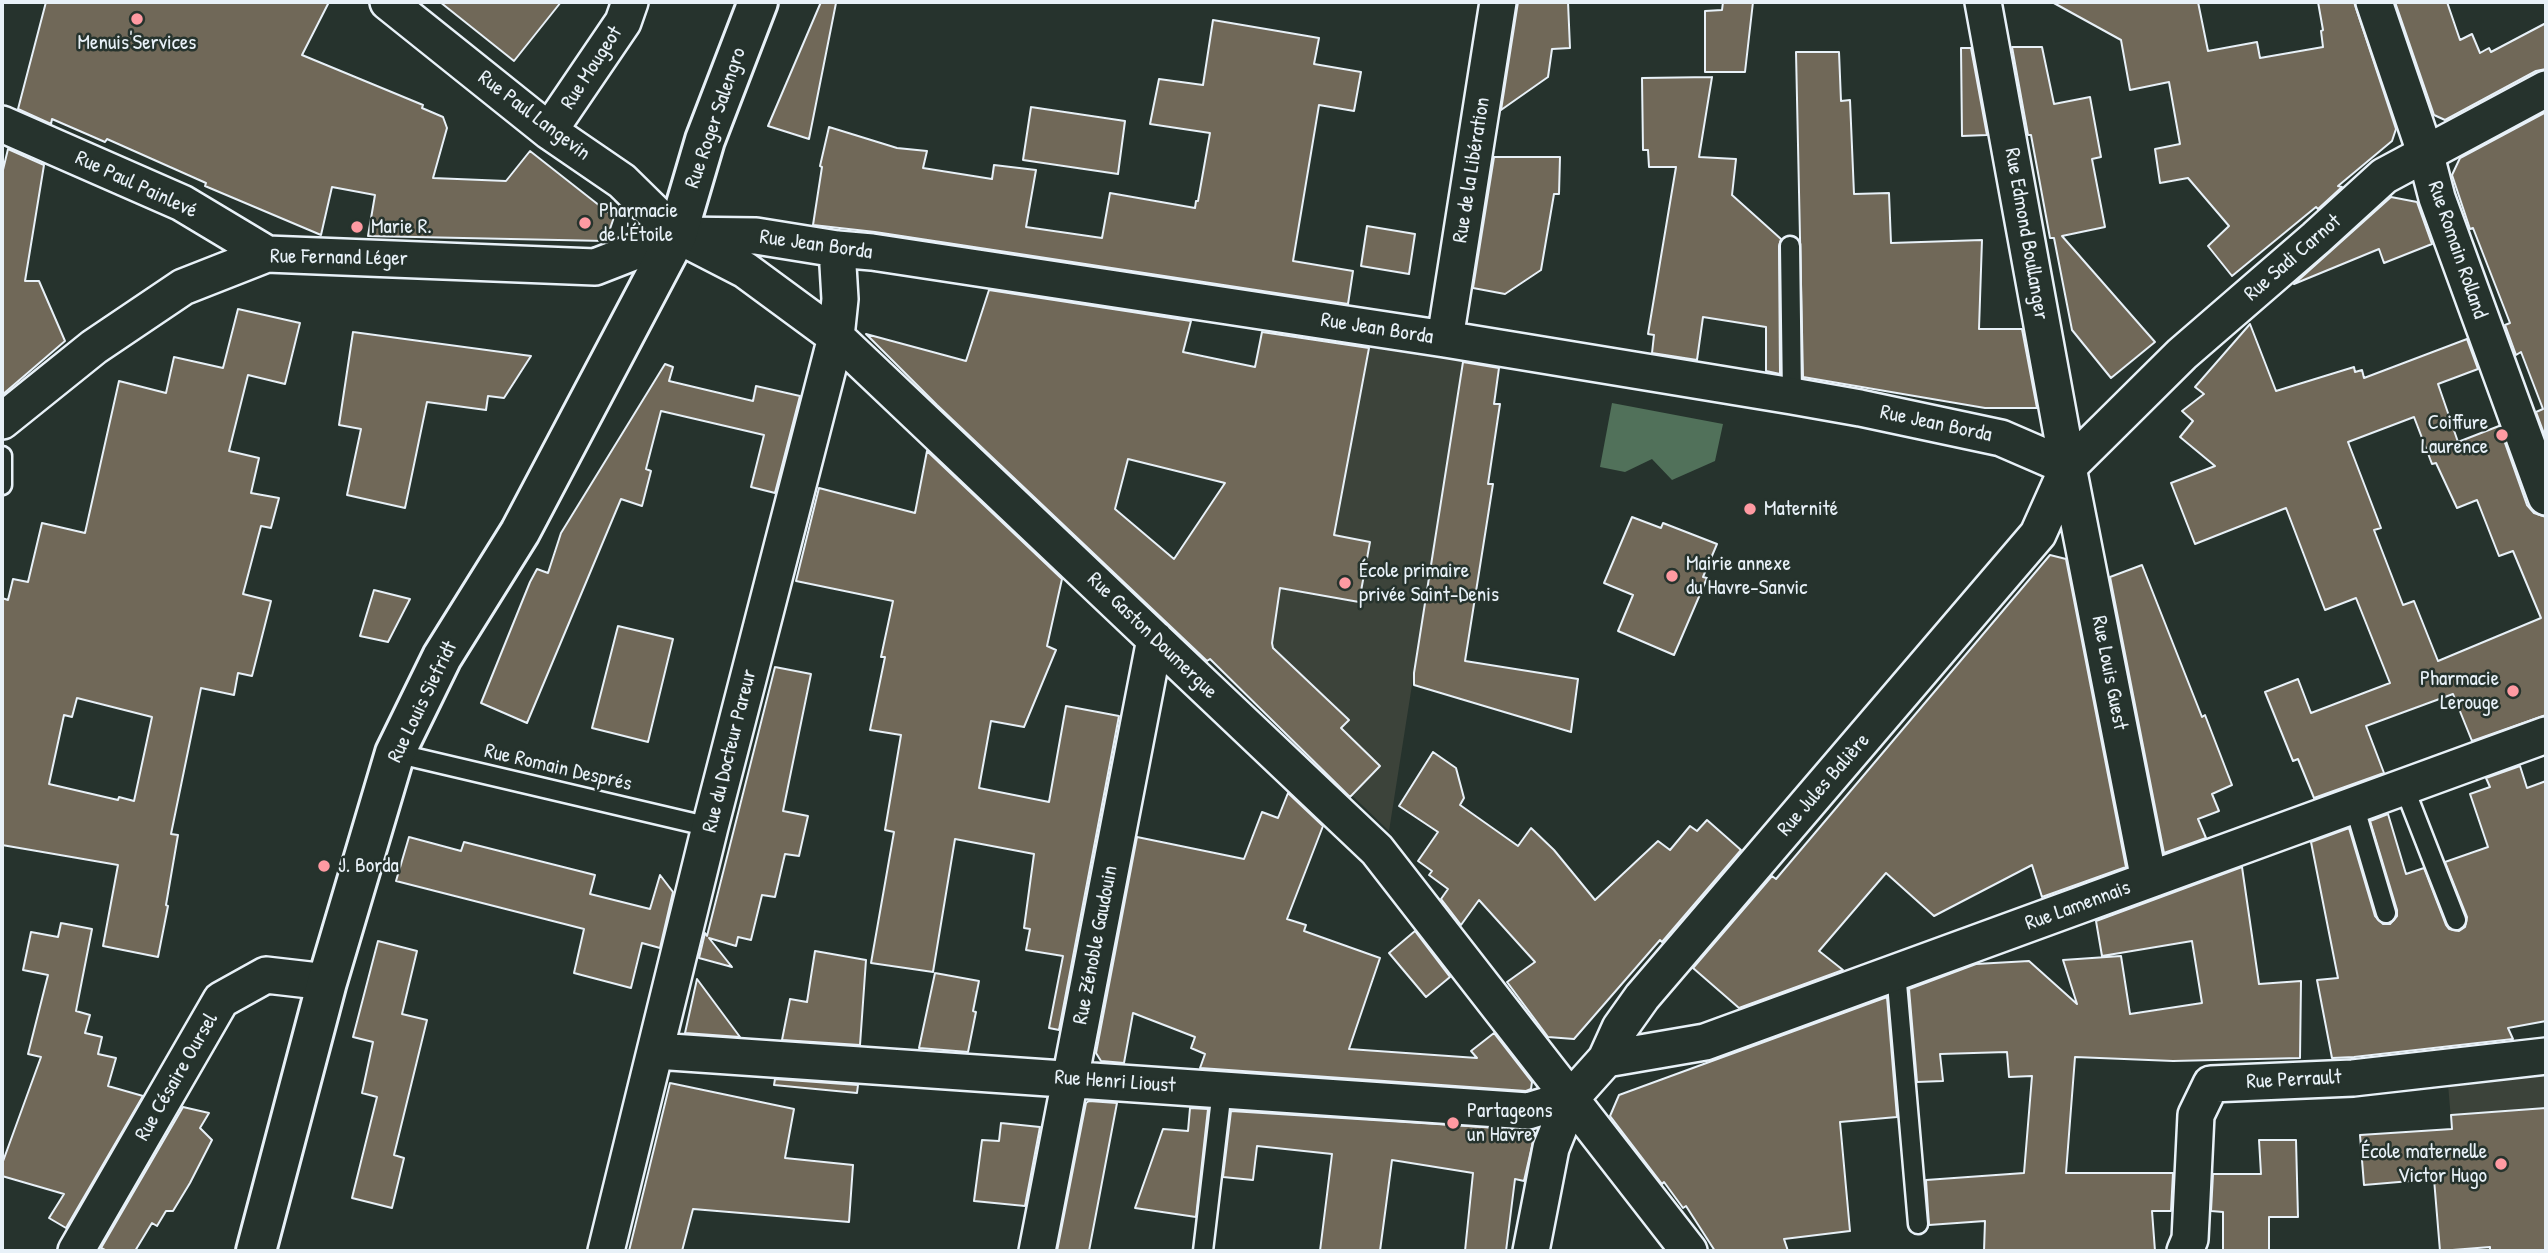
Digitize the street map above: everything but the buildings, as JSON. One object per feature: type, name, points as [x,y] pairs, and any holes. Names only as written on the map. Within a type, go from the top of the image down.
[{"type":"street","name":"Rue Paul Langevin","points":[[388,2],[550,131],[622,181],[677,234]]},
{"type":"street","name":"Rue Mougeot","points":[[550,131],[623,22],[630,2]]},
{"type":"street","name":"Rue Roger Salengro","points":[[677,234],[705,140],[758,2]]},
{"type":"street","name":"Rue de la Libération","points":[[1445,339],[1498,2]]},
{"type":"street","name":"Rue Edmond Boullanger","points":[[1983,2],[2068,467]]},
{"type":"street","name":"Rue Romain Rolland","points":[[2374,2],[2425,152],[2437,198],[2546,497]]},
{"type":"street","name":"Rue Sadi Carnot","points":[[2068,467],[2182,354],[2384,176],[2546,89]]},
{"type":"street","name":"Rue Paul Painlevé","points":[[2,124],[182,203],[267,254]]},
{"type":"street","name":"Rue Jean Borda","points":[[677,234],[756,236],[872,252],[1445,339],[1860,408],[2001,438],[2068,467]]},
{"type":"street","name":"Rue Fernand Léger","points":[[2,421],[94,346],[183,287],[267,254],[595,267],[677,234]]},
{"type":"street","name":"Rue Gaston Doumergue","points":[[677,234],[745,270],[836,337],[1377,850],[1689,1251]]},
{"type":"street","name":"Rue Louis Siefridt","points":[[256,1251],[327,982],[395,753],[442,656],[520,532],[677,234]]},
{"type":"street","name":"Rue du Docteur Pareur","points":[[606,1251],[710,827],[836,337],[840,299],[837,249]]},
{"type":"street","name":"Rue Louis Guest","points":[[2068,467],[2149,880]]},
{"type":"street","name":"Rue Jules Balière","points":[[1571,1098],[1606,1059],[1620,1028],[1642,997],[2038,534],[2068,467]]},
{"type":"street","name":"Rue Zénoble Gaudouin","points":[[1037,1251],[1155,639]]},
{"type":"street","name":"Rue Lamennais","points":[[1606,1059],[1705,1042],[2546,735]]},
{"type":"street","name":"Rue Césaire Oursel","points":[[76,1251],[221,1000],[266,975],[327,982]]},
{"type":"street","name":"Rue Henri Lioust","points":[[656,1051],[1528,1111],[1571,1098]]},
{"type":"street","name":"Rue Perrault","points":[[2185,1251],[2190,1239],[2196,1115],[2211,1084],[2353,1077],[2546,1056]]},
{"type":"street","points":[[1531,1251],[1551,1147],[1571,1098]]},
{"type":"lane","points":[[1790,246],[1792,397]]},
{"type":"lane","points":[[2,456],[2,485]]},
{"type":"lane","name":"Rue Romain Després","points":[[395,753],[710,827]]},
{"type":"lane","points":[[2404,787],[2456,920]]},
{"type":"lane","points":[[2354,805],[2386,913]]},
{"type":"lane","points":[[1896,972],[1918,1224]]},
{"type":"lane","points":[[1203,1251],[1222,1090]]},
{"type":"shaded area","name":"École primaire privée Saint-Denis","points":[[1301,337],[1463,361],[1389,831],[1210,659],[1258,608]]},
{"type":"shaded area","name":"École maternelle Victor Hugo","points":[[2546,1073],[2546,1251],[2462,1251],[2448,1084]]},
{"type":"green space","points":[[1612,403],[1723,424],[1715,461],[1672,480],[1652,459],[1625,472],[1600,467]]},
{"type":"place","name":"Menuis'Services","points":[[137,19]]},
{"type":"place","name":"Pharmacie de l'Étoile","points":[[585,223]]},
{"type":"place","name":"Marie R.","points":[[357,227]]},
{"type":"place","name":"Coiffure Laurence","points":[[2502,435]]},
{"type":"place","name":"Maternité","points":[[1750,509]]},
{"type":"place","name":"Mairie annexe du Havre-Sanvic","points":[[1672,576]]},
{"type":"place","name":"École primaire privée Saint-Denis","points":[[1345,583]]},
{"type":"place","name":"Pharmacie Lerouge","points":[[2513,691]]},
{"type":"place","name":"J. Borda","points":[[324,866]]},
{"type":"place","name":"Partageons un Havre","points":[[1453,1123]]},
{"type":"place","name":"École maternelle Victor Hugo","points":[[2501,1164]]}]
